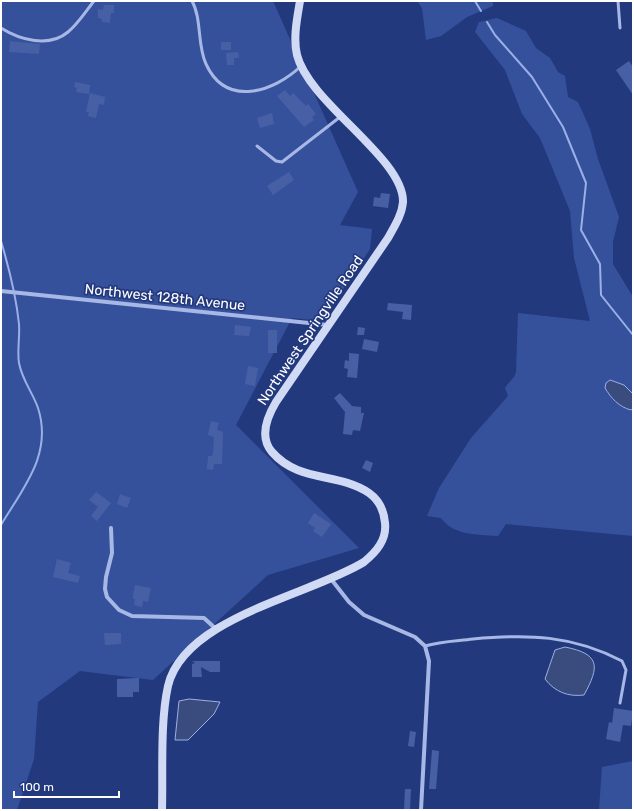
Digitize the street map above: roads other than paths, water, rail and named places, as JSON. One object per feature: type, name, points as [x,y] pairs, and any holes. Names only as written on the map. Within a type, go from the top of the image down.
[{"type":"street","name":"Northwest Springville Road","points":[[162,810],[165,712],[170,681],[177,665],[193,646],[216,629],[364,562],[379,547],[386,527],[382,508],[377,499],[360,488],[291,469],[278,460],[269,449],[265,433],[266,421],[276,402],[393,230],[403,202],[401,187],[397,178],[314,86],[301,66],[295,44],[295,31],[300,1]]},
{"type":"street","name":"Northwest 128th Avenue","points":[[3,292],[328,325]]},
{"type":"street","points":[[111,528],[113,548],[106,577],[105,589],[107,597],[112,603],[127,614],[204,618],[216,629]]},
{"type":"street","points":[[331,578],[348,602],[360,612],[409,633],[420,640],[425,646],[429,661],[429,676],[420,810]]},
{"type":"lane","points":[[1,28],[13,35],[26,39],[55,39],[69,31],[94,1]]},
{"type":"lane","points":[[192,1],[205,64],[217,80],[232,89],[246,93],[262,90],[289,78],[301,66]]},
{"type":"lane","points":[[618,1],[620,28]]},
{"type":"lane","points":[[257,146],[276,161],[282,162],[342,116]]},
{"type":"lane","points":[[425,646],[437,642],[506,636],[536,636],[570,640],[602,650],[622,660],[626,670],[620,703]]},
{"type":"waterway","points":[[475,1],[481,11]]},
{"type":"waterway","points":[[487,22],[495,35],[532,77],[563,127],[586,183],[581,230],[600,264],[601,295],[633,335]]},
{"type":"waterway","points":[[1,241],[12,282],[18,313],[18,354],[20,369],[38,408],[42,425],[42,440],[39,455],[33,470],[1,525]]}]
